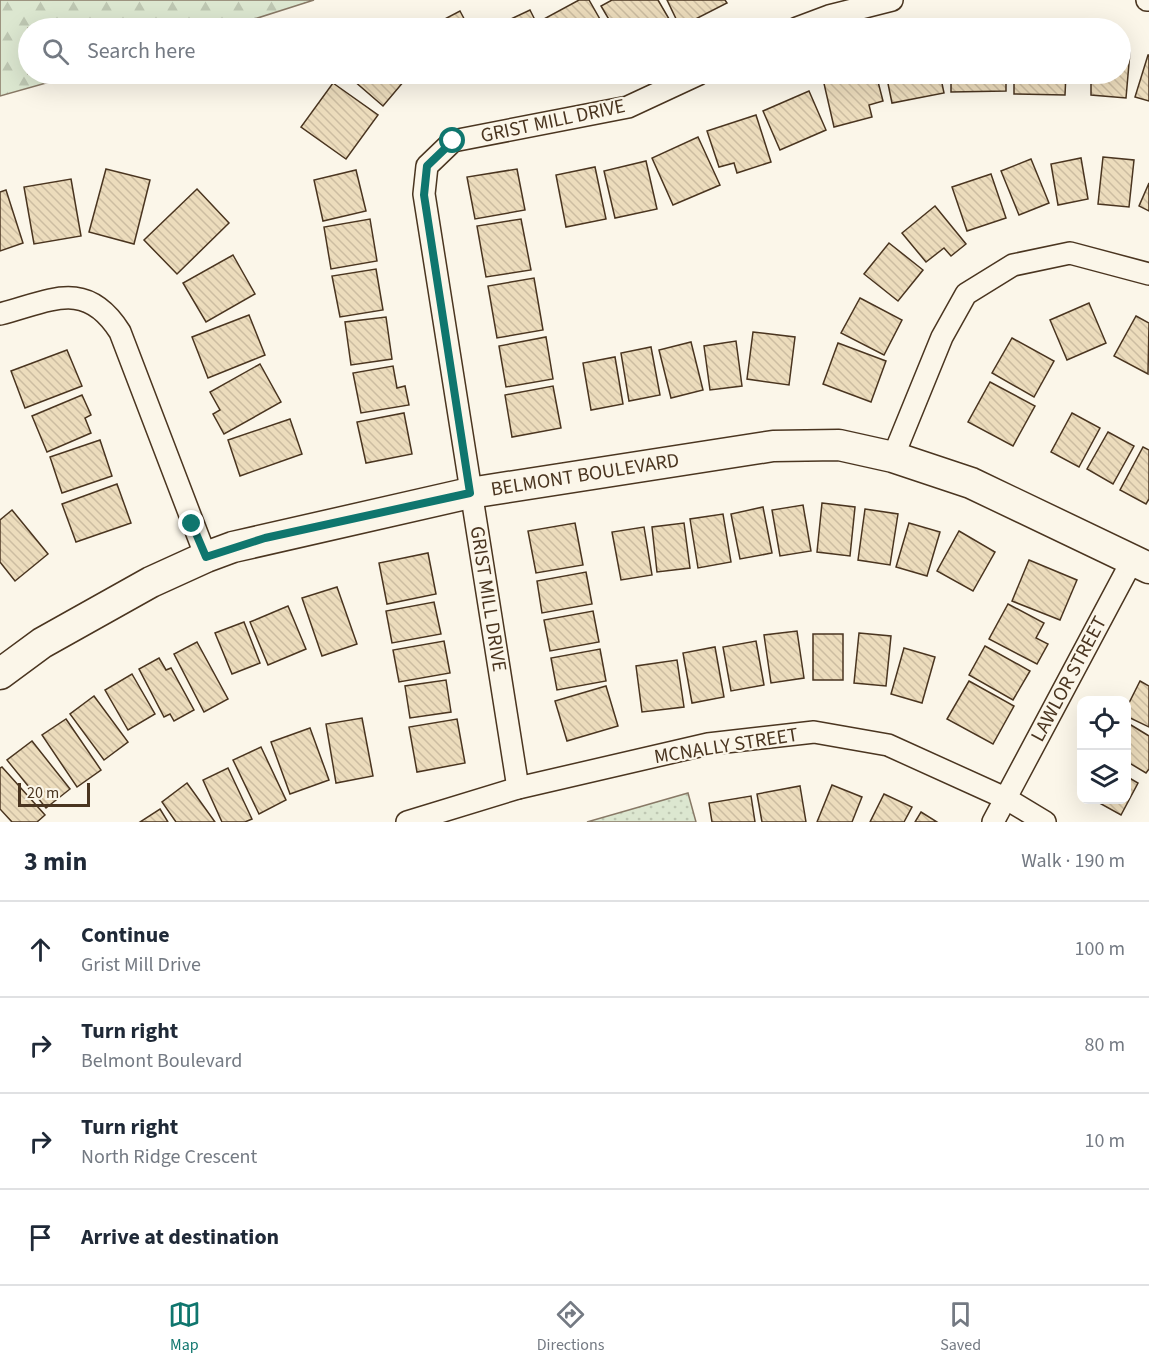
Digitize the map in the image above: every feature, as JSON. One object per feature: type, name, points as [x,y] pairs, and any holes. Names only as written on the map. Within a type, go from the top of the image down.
[{"type":"street","points":[[824,18],[892,0]]},
{"type":"street","name":"GRIST MILL DRIVE","points":[[518,788],[424,195],[427,166],[453,141],[628,107],[677,84]]},
{"type":"street","points":[[893,457],[942,337],[966,294],[1013,266],[1070,253],[1149,274]]},
{"type":"street","points":[[0,314],[54,299],[77,297],[90,301],[113,320],[120,332],[206,557]]},
{"type":"street","name":"BELMONT BOULEVARD","points":[[0,675],[42,643],[151,582],[206,557],[265,538],[470,493],[773,446],[839,445],[893,457],[971,483],[1141,564]]},
{"type":"street","name":"LAWLOR STREET","points":[[993,822],[1141,564]]},
{"type":"street","name":"MCNALLY STREET","points":[[407,822],[518,788],[708,744],[814,732],[888,745],[1005,798]]},
{"type":"street","points":[[1005,798],[1045,822]]},
{"type":"green space","points":[[0,0],[314,0],[257,18],[18,18],[18,84],[43,84],[0,96]]},
{"type":"green space","points":[[688,793],[696,822],[587,822]]},
{"type":"building","points":[[579,0],[589,0],[599,18],[546,18]]},
{"type":"building","points":[[612,0],[658,0],[668,18],[608,18],[601,6]]},
{"type":"building","points":[[667,0],[725,0],[727,3],[698,18],[676,18]]},
{"type":"building","points":[[530,10],[534,18],[513,18]]},
{"type":"building","points":[[460,11],[464,18],[447,18]]},
{"type":"building","points":[[1149,55],[1149,101],[1135,97]]},
{"type":"building","points":[[332,84],[378,115],[346,159],[301,127]]},
{"type":"building","points":[[358,84],[402,84],[383,106]]},
{"type":"building","points":[[824,84],[879,84],[883,101],[869,105],[872,117],[834,127]]},
{"type":"building","points":[[888,84],[942,84],[944,93],[892,103]]},
{"type":"building","points":[[951,84],[1006,84],[1006,91],[951,92]]},
{"type":"building","points":[[1014,84],[1066,84],[1065,95],[1014,94]]},
{"type":"building","points":[[1091,84],[1127,84],[1126,98],[1091,95]]},
{"type":"building","points":[[809,91],[826,130],[780,150],[763,111]]},
{"type":"building","points":[[756,115],[771,162],[737,173],[734,163],[719,167],[707,131]]},
{"type":"building","points":[[698,137],[720,185],[673,205],[652,158]]},
{"type":"building","points":[[1103,157],[1134,160],[1129,207],[1098,204]]},
{"type":"building","points":[[1081,158],[1088,199],[1058,205],[1051,164]]},
{"type":"building","points":[[1031,159],[1049,203],[1019,215],[1001,171]]},
{"type":"building","points":[[646,161],[657,209],[615,218],[604,171]]},
{"type":"building","points":[[595,167],[606,219],[566,227],[556,175]]},
{"type":"building","points":[[106,169],[150,180],[134,244],[89,232]]},
{"type":"building","points":[[517,169],[525,210],[475,219],[467,177]]},
{"type":"building","points":[[356,170],[366,211],[323,221],[314,180]]},
{"type":"building","points":[[991,174],[1006,218],[967,231],[952,187]]},
{"type":"building","points":[[71,179],[81,236],[34,244],[24,187]]},
{"type":"building","points":[[1149,183],[1149,211],[1139,206]]},
{"type":"building","points":[[197,189],[229,223],[177,274],[144,240]]},
{"type":"building","points":[[6,190],[23,243],[0,251],[0,192]]},
{"type":"building","points":[[935,206],[966,244],[951,256],[944,248],[926,262],[902,233]]},
{"type":"building","points":[[370,219],[377,261],[331,269],[324,227]]},
{"type":"building","points":[[521,219],[531,270],[486,277],[477,226]]},
{"type":"building","points":[[889,243],[923,270],[898,301],[864,274]]},
{"type":"building","points":[[233,255],[255,294],[206,322],[183,283]]},
{"type":"building","points":[[376,269],[383,310],[340,317],[332,276]]},
{"type":"building","points":[[534,278],[543,330],[497,338],[488,286]]},
{"type":"building","points":[[860,298],[902,320],[884,355],[841,333]]},
{"type":"building","points":[[1089,303],[1106,343],[1067,360],[1050,320]]},
{"type":"building","points":[[249,315],[265,355],[208,378],[192,337]]},
{"type":"building","points":[[1136,316],[1149,323],[1148,374],[1114,356]]},
{"type":"building","points":[[386,317],[392,359],[351,365],[345,322]]},
{"type":"building","points":[[753,332],[795,337],[789,385],[747,379]]},
{"type":"building","points":[[546,337],[553,379],[506,387],[499,346]]},
{"type":"building","points":[[1012,338],[1054,361],[1034,397],[992,373]]},
{"type":"building","points":[[736,341],[742,386],[710,390],[704,346]]},
{"type":"building","points":[[691,342],[703,390],[671,398],[659,350]]},
{"type":"building","points":[[838,343],[886,361],[871,402],[823,384]]},
{"type":"building","points":[[651,347],[660,395],[629,401],[621,353]]},
{"type":"building","points":[[67,350],[82,386],[25,408],[11,371]]},
{"type":"building","points":[[615,357],[623,404],[591,410],[583,363]]},
{"type":"building","points":[[260,364],[281,402],[224,434],[213,414],[220,410],[210,392]]},
{"type":"building","points":[[393,366],[397,388],[405,386],[409,405],[361,413],[353,373]]},
{"type":"building","points":[[990,382],[1035,406],[1013,446],[968,422]]},
{"type":"building","points":[[553,386],[561,428],[512,437],[505,395]]},
{"type":"building","points":[[82,395],[91,415],[85,418],[91,433],[47,452],[32,416]]},
{"type":"building","points":[[404,413],[412,454],[366,463],[357,422]]},
{"type":"building","points":[[1072,413],[1100,428],[1079,467],[1051,452]]},
{"type":"building","points":[[290,419],[302,454],[240,476],[228,440]]},
{"type":"building","points":[[1108,432],[1134,446],[1113,484],[1087,469]]},
{"type":"building","points":[[100,440],[112,476],[62,493],[50,457]]},
{"type":"building","points":[[1143,447],[1149,450],[1149,499],[1146,504],[1120,490]]},
{"type":"building","points":[[117,484],[131,523],[76,542],[62,504]]},
{"type":"building","points":[[822,503],[855,507],[850,556],[817,552]]},
{"type":"building","points":[[803,505],[811,551],[780,556],[772,510]]},
{"type":"building","points":[[763,507],[772,553],[740,559],[731,514]]},
{"type":"building","points":[[865,509],[898,514],[890,565],[858,560]]},
{"type":"building","points":[[12,510],[48,554],[15,581],[0,562],[0,520]]},
{"type":"building","points":[[723,514],[731,562],[698,568],[690,519]]},
{"type":"building","points":[[575,523],[583,565],[536,573],[528,531]]},
{"type":"building","points":[[684,523],[690,568],[657,572],[652,527]]},
{"type":"building","points":[[909,523],[940,532],[927,576],[896,567]]},
{"type":"building","points":[[644,527],[652,575],[621,580],[612,532]]},
{"type":"building","points":[[959,531],[995,552],[973,591],[937,571]]},
{"type":"building","points":[[428,553],[436,594],[387,604],[379,563]]},
{"type":"building","points":[[1029,560],[1077,580],[1060,620],[1012,601]]},
{"type":"building","points":[[586,572],[592,604],[542,613],[537,581]]},
{"type":"building","points":[[337,587],[357,644],[322,656],[302,598]]},
{"type":"building","points":[[434,602],[441,634],[392,643],[386,611]]},
{"type":"building","points":[[1008,604],[1044,623],[1036,638],[1048,644],[1037,664],[989,639]]},
{"type":"building","points":[[288,606],[306,649],[268,665],[250,622]]},
{"type":"building","points":[[593,611],[599,642],[550,651],[544,620]]},
{"type":"building","points":[[244,622],[260,663],[232,674],[215,633]]},
{"type":"building","points":[[797,631],[804,678],[771,683],[764,635]]},
{"type":"building","points":[[859,633],[891,636],[886,686],[854,683]]},
{"type":"building","points":[[813,634],[843,634],[843,680],[813,680]]},
{"type":"building","points":[[444,641],[450,673],[399,682],[393,650]]},
{"type":"building","points":[[756,641],[764,685],[731,691],[723,647]]},
{"type":"building","points":[[197,642],[228,699],[204,712],[174,654]]},
{"type":"building","points":[[985,646],[1030,671],[1013,700],[969,675]]},
{"type":"building","points":[[715,647],[724,697],[692,703],[683,653]]},
{"type":"building","points":[[904,648],[935,657],[922,703],[891,694]]},
{"type":"building","points":[[600,649],[606,681],[557,690],[551,658]]},
{"type":"building","points":[[159,658],[166,670],[171,668],[194,710],[174,721],[170,714],[164,717],[139,669]]},
{"type":"building","points":[[677,660],[684,707],[642,712],[636,666]]},
{"type":"building","points":[[132,674],[155,714],[128,730],[105,690]]},
{"type":"building","points":[[446,680],[451,712],[410,718],[405,686]]},
{"type":"building","points":[[969,681],[1014,706],[993,744],[947,719]]},
{"type":"building","points":[[1140,681],[1149,686],[1149,727],[1131,718],[1131,699]]},
{"type":"building","points":[[606,686],[618,726],[567,741],[555,701]]},
{"type":"building","points":[[94,696],[128,742],[104,760],[70,714]]},
{"type":"building","points":[[362,718],[373,776],[336,783],[326,724]]},
{"type":"building","points":[[66,719],[101,770],[77,787],[42,735]]},
{"type":"building","points":[[457,719],[465,763],[417,772],[409,727]]},
{"type":"building","points":[[1131,725],[1149,736],[1149,769],[1146,773],[1131,764]]},
{"type":"building","points":[[310,728],[329,780],[290,794],[271,742]]},
{"type":"building","points":[[32,741],[70,789],[46,808],[7,760]]},
{"type":"building","points":[[261,747],[286,800],[259,814],[233,760]]},
{"type":"building","points":[[2,767],[45,815],[37,822],[12,822],[0,809],[0,768]]},
{"type":"building","points":[[228,768],[252,819],[245,822],[222,822],[203,780]]},
{"type":"building","points":[[1131,779],[1138,783],[1131,796]]},
{"type":"building","points":[[187,783],[215,822],[176,822],[162,802]]},
{"type":"building","points":[[832,785],[862,797],[852,822],[817,822]]},
{"type":"building","points":[[800,786],[806,822],[762,822],[757,794]]},
{"type":"building","points":[[884,794],[912,807],[904,822],[870,822]]},
{"type":"building","points":[[751,796],[755,822],[712,822],[709,803]]},
{"type":"building","points":[[1101,804],[1127,804],[1121,815]]},
{"type":"building","points":[[160,809],[168,822],[140,822]]},
{"type":"building","points":[[921,812],[937,822],[915,822]]},
{"type":"route","points":[[192,524],[206,557],[265,538],[470,493],[424,195],[427,166],[453,141]]}]
